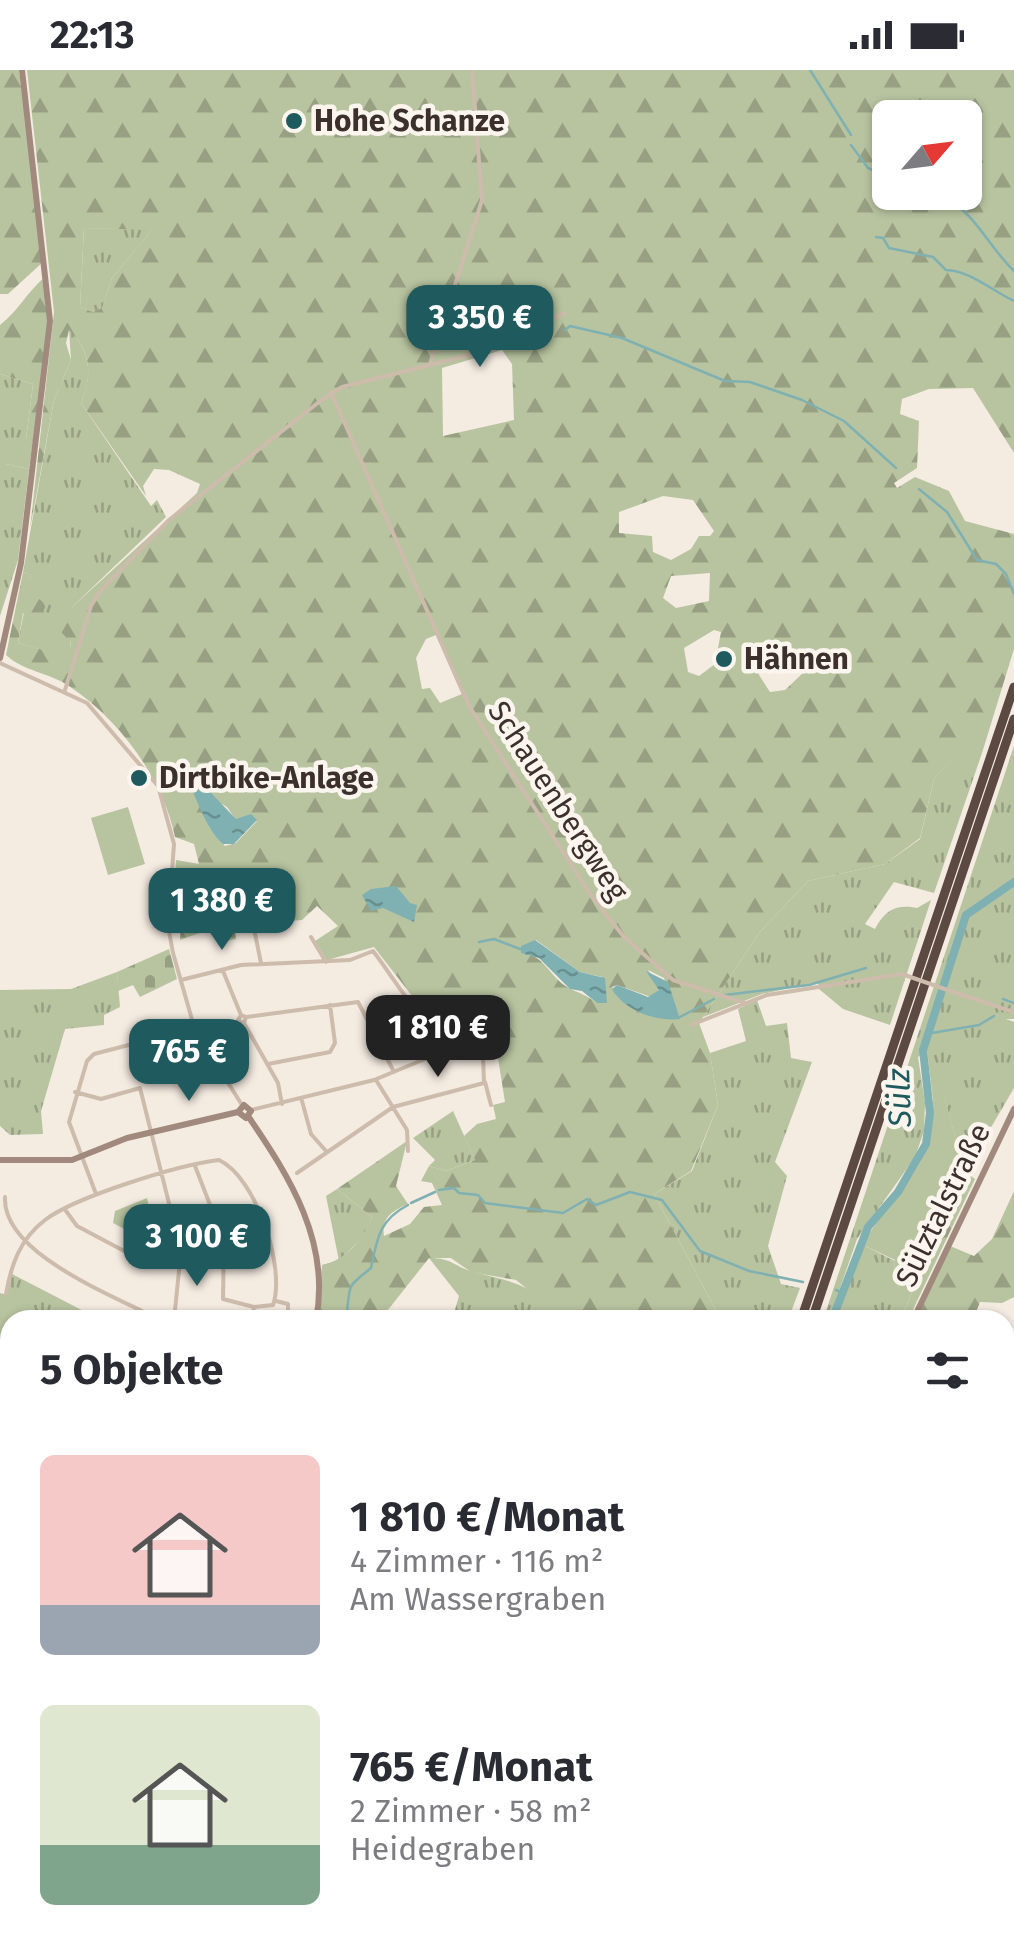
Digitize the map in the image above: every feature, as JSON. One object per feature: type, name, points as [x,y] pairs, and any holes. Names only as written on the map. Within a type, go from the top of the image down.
[{"type":"highway","points":[[803,1310],[1014,687]]},
{"type":"highway","points":[[815,1310],[1014,719]]},
{"type":"main road","points":[[0,660],[21,564],[50,321],[22,70]]},
{"type":"main road","points":[[0,1160],[38,1162],[81,1156],[240,1108],[249,1113],[290,1178],[304,1210],[320,1276],[317,1310]]},
{"type":"main road","name":"Sülztalstraße","points":[[919,1310],[1014,1109]]},
{"type":"street","points":[[430,364],[482,200],[472,70]]},
{"type":"street","points":[[65,690],[90,606],[102,590],[169,520],[331,392],[501,347],[564,312]]},
{"type":"street","name":"Schauenbergweg","points":[[331,392],[469,706],[590,894],[624,937],[673,980],[744,1003]]},
{"type":"street","points":[[0,660],[65,690],[97,713],[162,797],[174,844],[169,936],[194,1028],[240,1108]]},
{"type":"street","points":[[246,890],[261,963]]},
{"type":"street","points":[[311,937],[326,962]]},
{"type":"street","points":[[181,980],[261,963],[350,960],[373,951],[441,1037],[469,1054],[484,1054],[491,1105]]},
{"type":"street","points":[[223,971],[268,1064],[282,1104]]},
{"type":"street","points":[[691,1025],[744,1003],[902,974],[1014,1012]]},
{"type":"street","points":[[244,1018],[360,1004],[394,1072]]},
{"type":"street","points":[[268,1064],[330,1052],[335,1042],[330,1005]]},
{"type":"street","points":[[96,1195],[68,1118],[92,1055],[194,1028]]},
{"type":"street","points":[[439,1052],[441,1037]]},
{"type":"street","points":[[249,1113],[376,1080],[454,1046]]},
{"type":"street","points":[[376,1080],[410,1136],[408,1150]]},
{"type":"street","points":[[297,1173],[393,1107],[430,1101],[485,1082]]},
{"type":"street","points":[[75,1092],[101,1099],[140,1088],[181,1251],[182,1272],[174,1310]]},
{"type":"street","points":[[302,1100],[311,1134],[326,1150]]},
{"type":"street","points":[[6,1294],[13,1260],[42,1222],[96,1195],[161,1173],[196,1166],[223,1161],[254,1202],[270,1241],[276,1300],[271,1306],[254,1307],[223,1299],[224,1241],[196,1166]]},
{"type":"street","points":[[5,1198],[8,1223],[26,1242],[62,1269],[141,1310]]},
{"type":"street","points":[[66,1212],[77,1226],[143,1261],[179,1259]]},
{"type":"street","points":[[276,1300],[289,1305],[288,1310]]},
{"type":"green space","points":[[0,70],[19,70],[43,262],[8,294],[0,294]]},
{"type":"green space","points":[[27,70],[1014,70],[1014,453],[973,388],[929,389],[902,399],[900,414],[919,421],[917,468],[894,483],[897,488],[915,477],[949,491],[965,521],[1014,534],[1014,649],[982,753],[967,742],[934,779],[920,838],[885,864],[808,881],[760,932],[699,1023],[710,1053],[718,1105],[691,1171],[654,1194],[716,1310],[554,1310],[516,1280],[471,1272],[451,1258],[429,1258],[388,1310],[320,1310],[322,1265],[353,1248],[372,1217],[337,1189],[407,1141],[396,1186],[408,1204],[389,1216],[384,1236],[410,1224],[424,1207],[442,1205],[432,1183],[421,1181],[429,1166],[446,1171],[475,1160],[464,1136],[477,1124],[496,1119],[493,1105],[505,1102],[497,1052],[463,1051],[423,1010],[374,947],[327,960],[315,941],[338,926],[317,906],[302,920],[253,924],[248,886],[241,882],[226,885],[229,898],[223,900],[226,913],[232,912],[236,939],[222,942],[219,926],[180,940],[182,910],[173,905],[176,860],[199,864],[194,844],[175,837],[161,794],[122,733],[69,686],[6,655],[23,572],[31,575],[29,590],[46,605],[40,618],[23,613],[18,643],[69,657],[71,642],[53,624],[59,609],[72,607],[197,493],[200,484],[169,470],[154,469],[143,486],[146,496],[81,403],[88,364],[77,338],[69,330],[66,343],[71,360],[54,400],[30,529],[54,312]],"holes":[[[84,228],[152,230],[112,278],[102,308],[93,312],[80,307]],[[502,350],[512,364],[514,420],[443,436],[442,368]],[[663,496],[693,500],[714,531],[710,536],[699,536],[691,549],[671,560],[653,552],[652,536],[619,533],[619,512]],[[710,573],[709,601],[676,608],[663,598],[671,576]],[[714,630],[721,632],[715,664],[699,676],[688,672],[684,648]],[[436,635],[462,694],[440,703],[430,688],[422,689],[416,658],[426,639]],[[780,642],[804,672],[785,690],[770,692],[759,675],[760,645]],[[191,786],[227,807],[236,820],[257,821],[236,843],[225,846],[210,828]],[[536,940],[580,972],[602,977],[597,1003],[567,987],[541,961],[521,953],[521,947]],[[648,970],[664,978],[680,1019],[632,1007],[612,987],[617,985],[651,997],[660,989]]]},
{"type":"green space","points":[[84,228],[153,229],[112,278],[102,309],[93,312],[80,307]]},
{"type":"green space","points":[[45,277],[48,333],[29,469],[6,464],[7,453],[16,451],[18,440],[26,439],[33,384],[0,374],[0,325]]},
{"type":"green space","points":[[69,329],[82,346],[88,364],[81,403],[151,506],[157,500],[166,517],[72,607],[70,658],[18,643],[31,575],[23,572],[54,400],[71,360]]},
{"type":"green space","points":[[0,374],[33,384],[26,439],[6,464],[29,469],[18,560],[0,616]]},
{"type":"green space","points":[[967,741],[982,753],[934,893],[894,882],[865,924],[875,929],[892,910],[917,908],[931,900],[890,1025],[843,1009],[819,989],[818,982],[762,994],[703,1017],[760,932],[808,881],[885,864],[920,839],[934,779]]},
{"type":"green space","points":[[1014,746],[1014,1019],[1006,1019],[1014,1022],[1014,1088],[965,1172],[944,1097],[933,1100],[927,1050],[918,1057],[925,1103],[924,1131],[915,1157],[857,1239],[832,1310],[826,1310]]},
{"type":"green space","points":[[128,807],[145,864],[108,875],[91,818]]},
{"type":"green space","points":[[169,949],[177,979],[140,997],[133,985],[118,991],[117,972]]},
{"type":"green space","points":[[117,972],[120,1007],[104,1015],[104,1025],[65,1029],[41,1111],[43,1134],[10,1135],[0,1126],[0,990],[71,989]]},
{"type":"green space","points":[[757,1000],[766,1026],[787,1023],[791,1058],[812,1062],[775,1162],[787,1176],[768,1246],[781,1284],[800,1288],[792,1310],[716,1310],[654,1194],[692,1171],[718,1105],[710,1053],[746,1041],[738,1009]]},
{"type":"green space","points":[[944,1096],[965,1172],[918,1279],[894,1269],[895,1260],[863,1245],[920,1162],[932,1124],[933,1100]]},
{"type":"green space","points":[[453,1111],[475,1160],[446,1171],[429,1166],[435,1160],[413,1138]]},
{"type":"green space","points":[[965,1172],[975,1179],[913,1310],[904,1310]]},
{"type":"green space","points":[[337,1189],[372,1217],[363,1237],[339,1261],[326,1196]]},
{"type":"green space","points":[[1014,1191],[1014,1297],[1002,1303],[980,1302],[977,1310],[921,1310],[950,1246],[974,1256],[992,1239]]},
{"type":"green space","points":[[147,1198],[157,1241],[150,1243],[113,1223],[115,1211]]},
{"type":"green space","points":[[863,1245],[895,1261],[894,1269],[918,1279],[904,1310],[839,1310]]},
{"type":"green space","points":[[429,1258],[443,1259],[524,1287],[555,1310],[455,1310],[459,1296]]},
{"type":"green space","points":[[339,1261],[320,1310],[322,1265]]},
{"type":"green space","points":[[12,1274],[82,1310],[0,1310],[0,1293],[7,1295]]},
{"type":"water","points":[[190,771],[236,819],[251,814],[257,820],[234,844],[223,844],[211,829],[184,775]]},
{"type":"water","points":[[396,886],[410,903],[417,905],[414,922],[383,908],[371,911],[362,895],[371,889]]},
{"type":"water","points":[[535,940],[580,972],[605,978],[607,1003],[597,1003],[582,991],[570,989],[539,958],[521,953],[521,946]]},
{"type":"water","points":[[646,971],[668,982],[680,1019],[640,1013],[612,989],[617,985],[648,997],[659,990]]},
{"type":"waterway","points":[[810,70],[851,135]]},
{"type":"waterway","points":[[851,145],[872,170]]},
{"type":"waterway","points":[[962,210],[1014,271]]},
{"type":"waterway","points":[[876,237],[883,238],[889,248],[933,257],[946,270],[972,277],[1014,301]]},
{"type":"waterway","points":[[565,330],[570,326],[622,338],[725,381],[750,382],[802,400],[844,421],[896,468]]},
{"type":"waterway","points":[[919,489],[947,512],[977,560],[996,564],[1006,574],[1014,594]]},
{"type":"waterway","points":[[198,915],[204,887],[212,876]]},
{"type":"waterway","name":"Sülz","points":[[836,1310],[868,1227],[898,1192],[926,1144],[930,1113],[923,1050],[966,915],[1014,882]]},
{"type":"waterway","points":[[479,942],[494,939],[520,949]]},
{"type":"waterway","points":[[725,995],[809,985],[866,968]]},
{"type":"waterway","points":[[678,1018],[714,999]]},
{"type":"waterway","points":[[1003,999],[1014,1003]]},
{"type":"waterway","points":[[926,1034],[979,1025],[994,1016]]},
{"type":"waterway","points":[[439,1190],[454,1188],[459,1193],[478,1195],[485,1203],[563,1213],[587,1199],[596,1205],[630,1192],[662,1200],[700,1251],[749,1271],[803,1282]]},
{"type":"waterway","points":[[411,1203],[435,1192]]},
{"type":"waterway","points":[[348,1310],[351,1288],[371,1268],[385,1224],[408,1205]]},
{"type":"waterway","points":[[836,1290],[841,1292]]},
{"type":"waterway","points":[[0,1809],[0,1850]]},
{"type":"place","name":"Hohe Schanze","points":[[294,121]]},
{"type":"place","name":"Hähnen","points":[[724,659]]},
{"type":"place","name":"Dirtbike-Anlage","points":[[139,778]]}]
